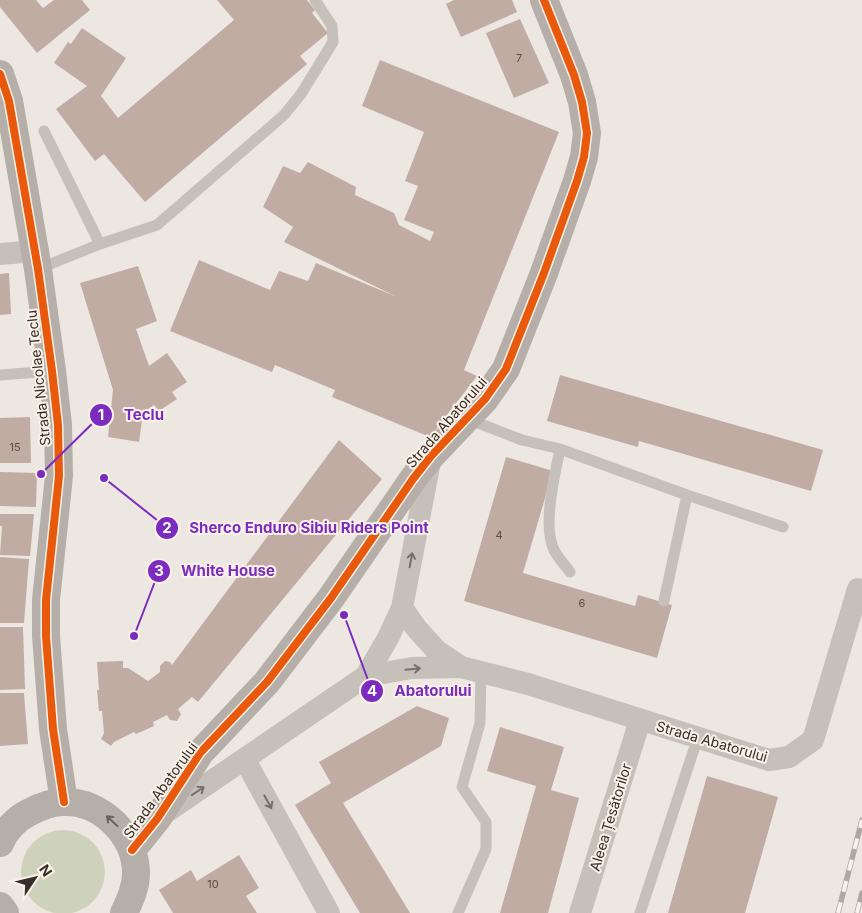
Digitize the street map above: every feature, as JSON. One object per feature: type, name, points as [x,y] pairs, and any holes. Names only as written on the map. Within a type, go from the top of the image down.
[{"type":"main road","name":"Strada Abatorului","points":[[132,850],[157,819],[200,753],[267,682],[314,621],[356,564],[413,478],[431,456],[485,399],[506,369],[578,181],[587,133],[582,102],[574,75],[544,0]]},
{"type":"main road","name":"Strada Nicolae Teclu","points":[[0,74],[9,101],[37,260],[58,425],[59,476],[46,600],[46,636],[53,729],[64,802]]},
{"type":"main road","points":[[1,839],[20,817],[40,806],[64,802],[86,806],[106,815],[122,831],[132,850],[136,873],[132,896],[124,913]]},
{"type":"main road","points":[[0,906],[5,913]]},
{"type":"street","points":[[0,254],[37,260]]},
{"type":"street","name":"Strada Abatorului","points":[[366,676],[388,638],[402,608],[431,456]]},
{"type":"street","name":"Strada Abatorului","points":[[157,819],[366,676],[412,668],[471,670],[528,684],[769,760],[789,757],[813,740],[858,589]]},
{"type":"street","points":[[402,608],[417,629],[437,651],[471,670]]},
{"type":"street","name":"Aleea Țesătorilor","points":[[580,913],[640,720]]},
{"type":"street","points":[[245,760],[329,913]]},
{"type":"lane","points":[[37,260],[100,244],[157,225],[284,115],[301,94],[333,42],[332,26],[315,0]]},
{"type":"lane","points":[[44,131],[100,244]]},
{"type":"lane","points":[[0,375],[52,371]]},
{"type":"lane","points":[[467,418],[522,440],[560,449],[783,527]]},
{"type":"lane","points":[[560,449],[549,527],[554,549],[570,572]]},
{"type":"lane","points":[[664,601],[687,495]]},
{"type":"lane","points":[[458,913],[486,849],[486,822],[462,787],[480,723],[471,670]]},
{"type":"lane","points":[[640,913],[698,737]]},
{"type":"green space","points":[[63,830],[79,833],[93,842],[102,856],[105,872],[102,888],[93,902],[79,911],[63,914],[47,911],[33,902],[24,888],[21,872],[24,856],[33,842],[47,833]]},
{"type":"building","points":[[0,0],[36,0],[43,8],[54,0],[82,0],[90,10],[37,53],[0,7]]},
{"type":"building","points":[[217,0],[307,0],[315,10],[312,13],[328,33],[300,56],[307,64],[145,202],[104,154],[95,161],[56,109],[87,86],[54,63],[68,42],[71,44],[82,28],[126,58],[101,96],[118,118],[234,20]]},
{"type":"building","points":[[454,0],[512,0],[517,12],[461,37],[446,4]]},
{"type":"building","points":[[520,19],[549,83],[514,98],[486,33]]},
{"type":"building","points":[[380,60],[559,132],[464,370],[477,376],[430,437],[332,397],[335,390],[275,365],[272,372],[170,331],[199,260],[270,290],[279,271],[308,281],[316,263],[397,297],[284,242],[293,227],[263,207],[283,166],[300,173],[308,162],[356,187],[355,195],[394,213],[399,225],[430,241],[434,232],[404,220],[418,186],[405,181],[424,132],[362,106]]},
{"type":"building","points":[[138,266],[157,321],[136,329],[149,366],[167,353],[187,382],[172,392],[177,399],[159,411],[154,405],[143,413],[139,442],[108,437],[113,390],[80,283]]},
{"type":"building","points":[[9,273],[11,314],[0,315],[0,274]]},
{"type":"building","points":[[560,375],[823,450],[811,491],[639,441],[638,447],[547,421]]},
{"type":"building","points":[[30,417],[31,463],[0,463],[0,418]]},
{"type":"building","points":[[339,440],[382,479],[198,702],[192,697],[178,709],[181,714],[177,721],[170,720],[167,715],[153,722],[154,726],[136,734],[134,732],[114,742],[111,746],[101,739],[104,733],[102,711],[99,711],[97,662],[123,661],[123,668],[128,668],[148,681],[160,672],[160,666],[165,661],[170,662],[172,665]]},
{"type":"building","points":[[506,457],[553,471],[523,573],[635,606],[638,595],[672,605],[657,658],[464,601]]},
{"type":"building","points":[[0,472],[37,473],[36,507],[0,506]]},
{"type":"building","points":[[0,514],[34,514],[30,556],[0,555],[2,526],[0,526]]},
{"type":"building","points":[[0,557],[29,559],[24,623],[0,623]]},
{"type":"building","points":[[0,627],[23,627],[25,689],[0,690]]},
{"type":"building","points":[[0,693],[24,693],[28,744],[0,746]]},
{"type":"building","points":[[417,706],[449,718],[441,746],[343,803],[410,913],[360,913],[295,805],[331,783],[319,762]]},
{"type":"building","points":[[500,727],[564,747],[551,790],[579,798],[548,913],[500,913],[536,786],[487,771]]},
{"type":"building","points":[[707,776],[778,797],[745,913],[668,913]]},
{"type":"building","points":[[239,855],[259,888],[246,896],[257,913],[173,913],[159,890],[191,870],[197,881]]},
{"type":"railway","points":[[838,913],[862,820]]},
{"type":"railway","points":[[857,913],[862,893]]},
{"type":"cycle path","points":[[132,850],[157,819],[200,753],[267,682],[331,598],[413,479],[431,456],[485,399],[506,369],[544,273],[577,181],[584,157],[587,133],[582,102],[574,75],[544,0]]},
{"type":"cycle path","points":[[0,74],[9,101],[38,269],[58,425],[59,476],[46,600],[46,636],[53,729],[64,802]]},
{"type":"place","name":"Teclu","points":[[41,474]]},
{"type":"place","name":"Sherco Enduro Sibiu Riders Point","points":[[104,478]]},
{"type":"place","name":"Abatorului","points":[[344,615]]},
{"type":"place","name":"White House","points":[[134,636]]}]
